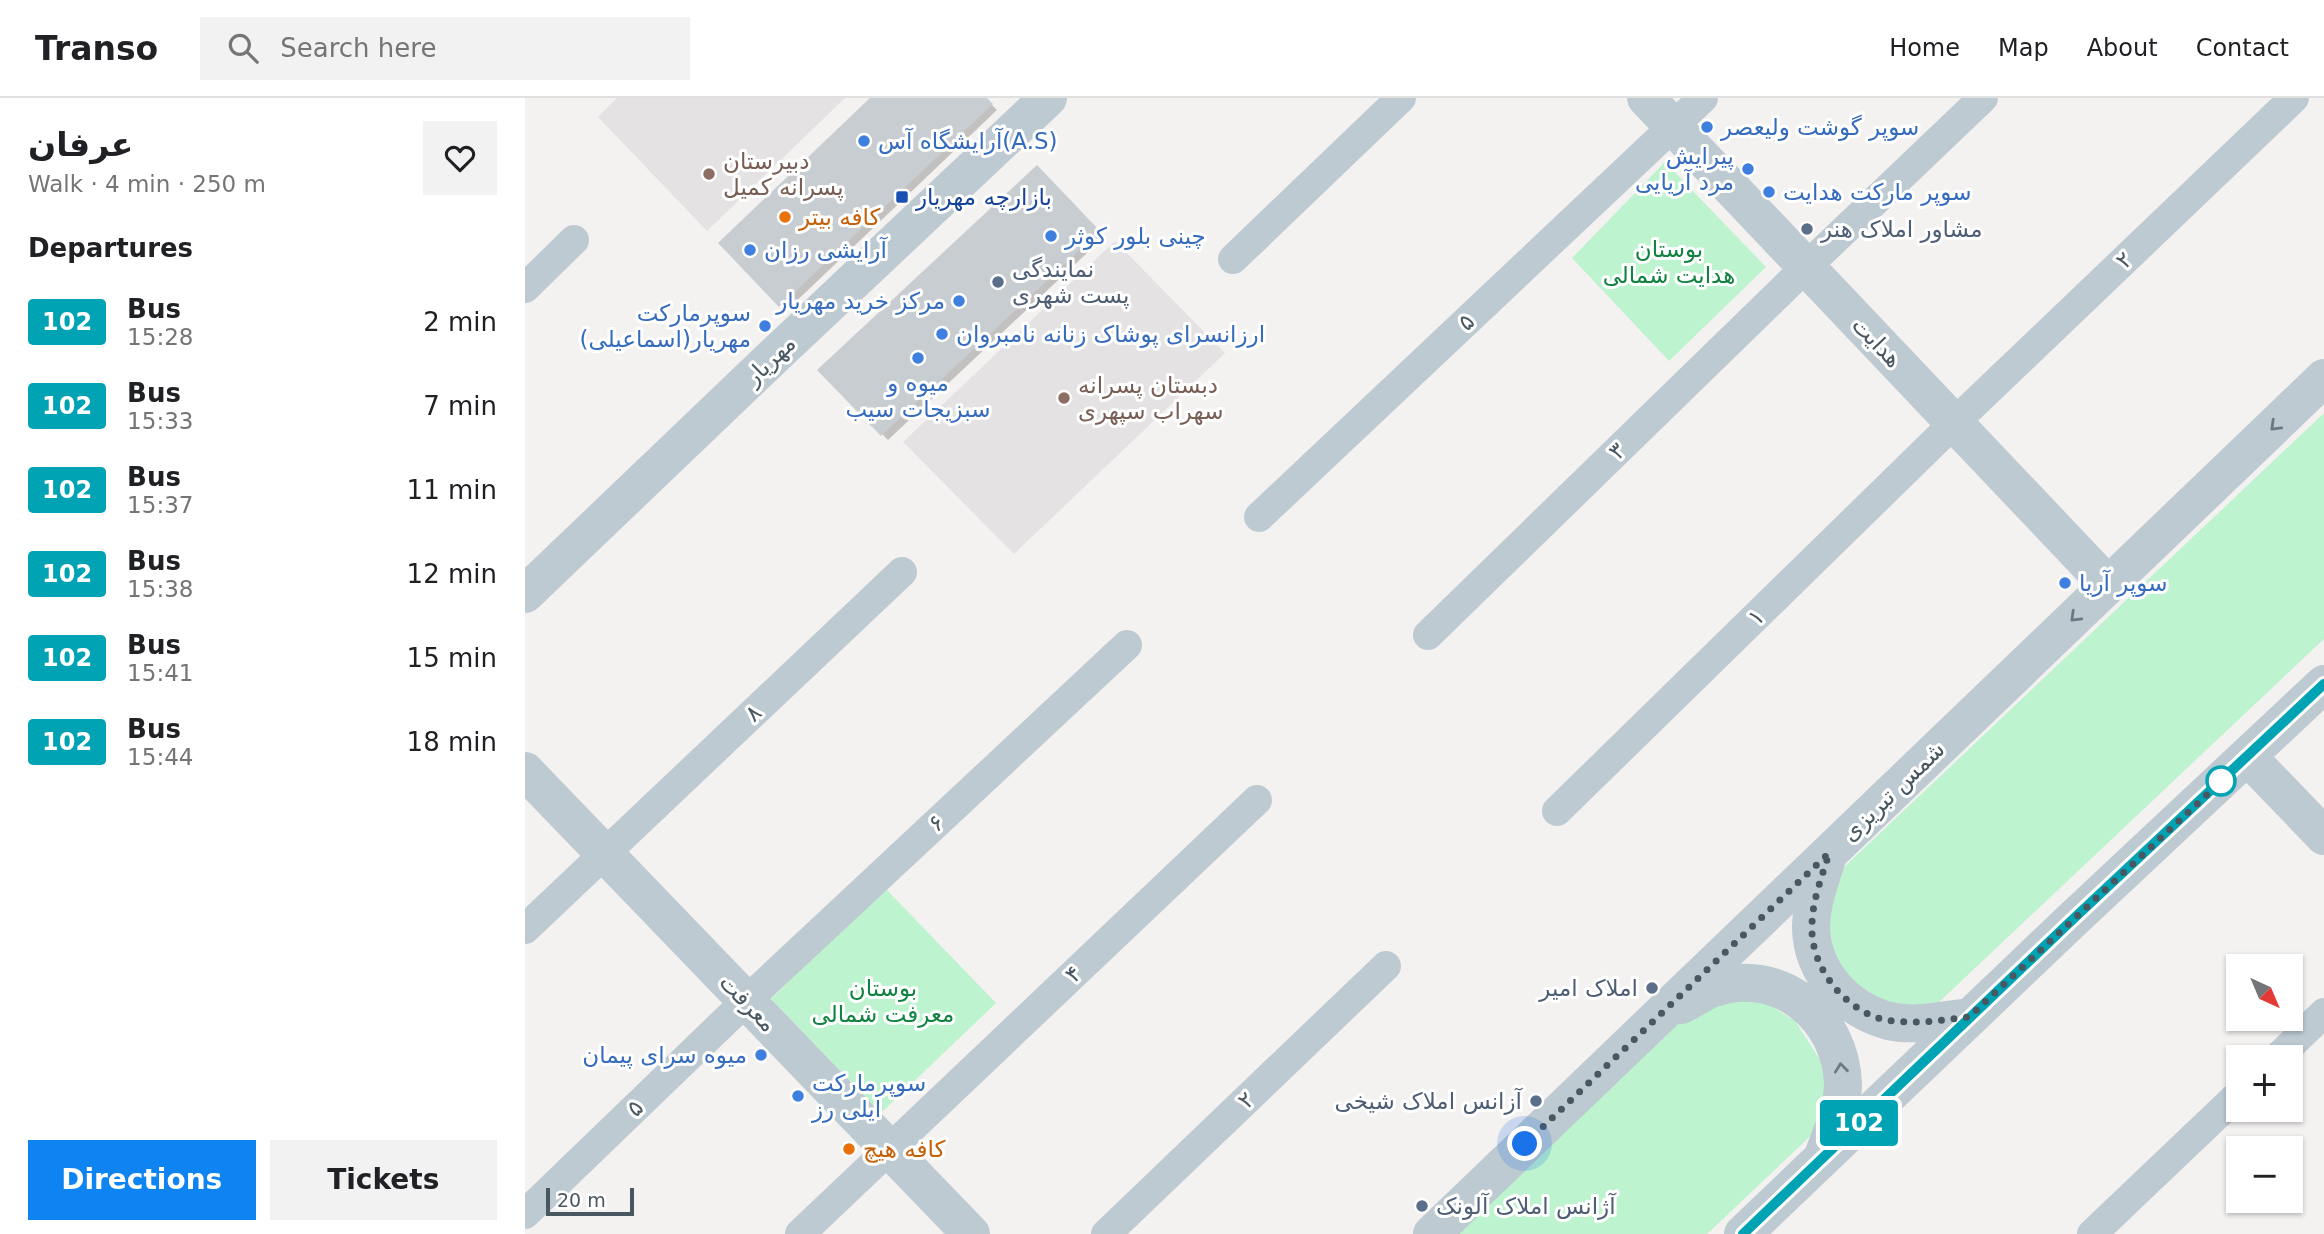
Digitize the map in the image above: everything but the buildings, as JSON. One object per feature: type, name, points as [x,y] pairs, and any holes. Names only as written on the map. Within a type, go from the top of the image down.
[{"type":"street","name":"مهریار","points":[[525,594],[1048,98]]},
{"type":"street","points":[[1233,259],[1401,98]]},
{"type":"street","name":"هدایت","points":[[1646,98],[2108,585]]},
{"type":"street","points":[[1673,126],[1703,98]]},
{"type":"street","points":[[1806,267],[1983,98]]},
{"type":"street","name":"۲","points":[[1954,423],[2294,98]]},
{"type":"street","name":"۵","points":[[1259,517],[1673,126]]},
{"type":"street","points":[[525,288],[574,240]]},
{"type":"street","name":"۳","points":[[1428,635],[1806,267]]},
{"type":"street","name":"شمس تبریزی","points":[[1432,1234],[2324,378]]},
{"type":"street","name":"۱","points":[[1557,811],[1954,423]]},
{"type":"street","name":"۸","points":[[525,929],[902,572]]},
{"type":"street","name":"۶","points":[[745,1001],[1127,645]]},
{"type":"street","points":[[1743,1234],[1969,1017],[2324,684]]},
{"type":"street","points":[[2247,756],[2324,836]]},
{"type":"street","name":"معرفت","points":[[525,771],[971,1234]]},
{"type":"street","name":"۴","points":[[889,1148],[1257,800]]},
{"type":"street","points":[[1829,853],[1815,897],[1811,928],[1817,959],[1833,987],[1859,1009],[1890,1021],[1925,1022],[1969,1017]]},
{"type":"street","name":"۲","points":[[1106,1234],[1387,967]]},
{"type":"street","points":[[1655,1019],[1714,988],[1746,983],[1777,988],[1805,1003],[1826,1026],[1840,1055],[1843,1087],[1822,1158]]},
{"type":"street","name":"۵","points":[[525,1214],[745,1001]]},
{"type":"street","points":[[2291,1045],[2324,1013]]},
{"type":"street","points":[[2092,1234],[2226,1106]]},
{"type":"street","points":[[800,1234],[889,1148]]},
{"type":"shaded area","name":"دبیرستان پسرانه کمیل","points":[[617,98],[845,98],[707,231],[598,117]]},
{"type":"shaded area","name":"دبستان پسرانه سهراب سپهری","points":[[1115,241],[1225,353],[1014,554],[903,442]]},
{"type":"green space","name":"بوستان هدایت شمالی","points":[[1665,162],[1766,267],[1669,361],[1572,258]]},
{"type":"green space","points":[[2324,413],[2324,639],[1937,1004],[1884,1004],[1843,979],[1818,933],[1822,888]]},
{"type":"green space","name":"بوستان معرفت شمالی","points":[[885,888],[996,1003],[881,1113],[771,999]]},
{"type":"green space","points":[[1746,990],[1795,1021],[1828,1072],[1820,1127],[1707,1234],[1449,1234],[1660,1027]]},
{"type":"bus line","name":"102","points":[[1743,1234],[2324,684]]},
{"type":"place","name":"سوپر گوشت ولیعصر","points":[[1707,127]]},
{"type":"place","name":"آرایشگاه آس(A.S)","points":[[864,141]]},
{"type":"place","name":"پیرایش مرد آریایی","points":[[1748,169]]},
{"type":"place","name":"دبیرستان پسرانه کمیل","points":[[709,174]]},
{"type":"place","name":"سوپر مارکت هدایت","points":[[1769,192]]},
{"type":"place","name":"بازارچه مهریار","points":[[902,197]]},
{"type":"place","name":"کافه بیتر","points":[[785,217]]},
{"type":"place","name":"مشاور املاک هنر","points":[[1807,229]]},
{"type":"place","name":"چینی بلور کوثر","points":[[1051,236]]},
{"type":"place","name":"آرایشی رزان","points":[[750,250]]},
{"type":"place","name":"نمایندگی پست شهری","points":[[998,282]]},
{"type":"place","name":"مرکز خرید مهریار","points":[[959,301]]},
{"type":"place","name":"سوپرمارکت مهریار(اسماعیلی)","points":[[765,326]]},
{"type":"place","name":"ارزانسرای پوشاک زنانه نامبروان","points":[[942,334]]},
{"type":"place","name":"میوه و سبزیجات سیب","points":[[918,358]]},
{"type":"place","name":"دبستان پسرانه سهراب سپهری","points":[[1064,398]]},
{"type":"place","name":"سوپر آریا","points":[[2065,583]]},
{"type":"place","name":"املاک امیر","points":[[1652,988]]},
{"type":"place","name":"میوه سرای پیمان","points":[[761,1055]]},
{"type":"place","name":"سوپرمارکت ایلی رز","points":[[798,1096]]},
{"type":"place","name":"آزانس املاک شیخی","points":[[1536,1101]]},
{"type":"place","name":"کافه هیچ","points":[[849,1149]]},
{"type":"place","name":"آژانس املاک آلونک","points":[[1422,1206]]},
{"type":"route","points":[[1525,1144],[1829,853],[1815,897],[1811,928],[1817,959],[1833,987],[1859,1009],[1890,1021],[1925,1022],[1969,1017],[2228,775],[2221,781]]}]
